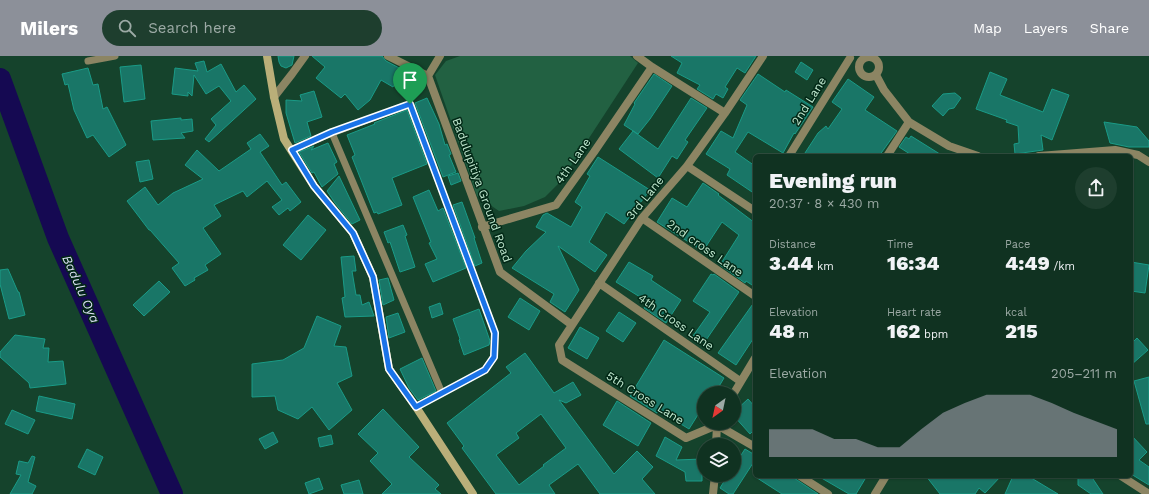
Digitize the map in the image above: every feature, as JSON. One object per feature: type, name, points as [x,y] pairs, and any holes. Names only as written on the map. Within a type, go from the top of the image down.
[{"type":"street","points":[[267,56],[274,97],[284,139],[314,186],[353,233],[373,277],[389,369],[416,407],[473,494]]},
{"type":"street","points":[[274,97],[305,56]]},
{"type":"street","points":[[388,56],[428,76],[440,56]]},
{"type":"street","points":[[637,56],[725,113]]},
{"type":"street","name":"3rd Lane","points":[[562,360],[559,345],[599,283],[642,218],[687,166],[763,56]]},
{"type":"street","points":[[847,57],[861,62],[868,58],[874,57],[879,66],[876,75],[870,77],[863,75],[860,69],[861,62]]},
{"type":"street","name":"2nd Lane","points":[[790,154],[847,57]]},
{"type":"street","name":"4th Lane","points":[[482,227],[556,205],[652,67]]},
{"type":"street","points":[[876,75],[884,90],[909,122],[949,146],[972,154]]},
{"type":"street","name":"Badulupitiya Ground Road","points":[[428,76],[482,227],[500,272],[572,325]]},
{"type":"street","points":[[888,154],[909,122]]},
{"type":"street","points":[[1065,154],[1116,150],[1138,155],[1149,162]]},
{"type":"street","points":[[687,166],[753,210]]},
{"type":"street","name":"2nd cross Lane","points":[[642,218],[753,295]]},
{"type":"street","name":"4th Cross Lane","points":[[599,283],[740,381]]},
{"type":"street","name":"5th Cross Lane","points":[[562,360],[686,438],[704,430]]},
{"type":"street","points":[[738,386],[753,361]]},
{"type":"street","points":[[727,430],[753,446]]},
{"type":"street","points":[[803,478],[828,494]]},
{"type":"street","points":[[875,494],[885,478]]},
{"type":"street","points":[[1123,478],[1149,494]]},
{"type":"street","points":[[713,494],[714,482]]},
{"type":"lane","points":[[88,61],[115,56]]},
{"type":"lane","points":[[292,150],[332,132],[410,104],[495,333],[494,357],[485,370],[416,407]]},
{"type":"lane","points":[[332,132],[442,393]]},
{"type":"green space","points":[[460,56],[630,56],[638,63],[561,181],[545,197],[524,206],[499,211],[477,196],[435,75],[446,61]]},
{"type":"building","points":[[278,56],[294,56],[292,65],[286,68],[281,66]]},
{"type":"building","points":[[312,56],[382,56],[386,61],[403,70],[393,87],[381,80],[370,100],[358,110],[345,94],[341,98],[316,78],[325,67]]},
{"type":"building","points":[[671,56],[756,56],[745,73],[737,68],[725,87],[728,89],[723,98],[716,94],[713,99],[697,89],[700,85],[677,73],[682,63]]},
{"type":"building","points":[[204,61],[207,72],[221,64],[236,92],[244,85],[256,99],[209,142],[205,139],[216,125],[211,119],[231,101],[219,86],[206,94],[194,75],[192,96],[188,92],[188,96],[172,94],[175,68],[198,71],[195,63]]},
{"type":"building","points":[[801,62],[813,70],[807,80],[795,72]]},
{"type":"building","points":[[141,65],[145,99],[124,102],[120,67]]},
{"type":"building","points":[[88,68],[93,85],[98,84],[103,109],[107,107],[126,145],[109,157],[93,135],[87,138],[74,110],[68,84],[65,85],[62,74]]},
{"type":"building","points":[[990,72],[1007,79],[1000,95],[1043,112],[1052,89],[1069,95],[1052,140],[1041,135],[1043,150],[1015,154],[1014,144],[1019,143],[1018,126],[1006,122],[1007,120],[976,109]]},
{"type":"building","points":[[654,74],[672,86],[638,134],[624,125],[635,104],[634,103]]},
{"type":"building","points":[[758,74],[785,92],[786,90],[813,107],[795,134],[794,133],[783,153],[748,132],[735,152],[753,165],[753,193],[727,175],[730,169],[706,154],[721,131],[733,138],[747,105],[740,100]]},
{"type":"building","points":[[848,79],[874,97],[865,110],[897,131],[880,154],[804,154],[818,133],[826,126],[828,129],[842,109],[832,102]]},
{"type":"building","points":[[314,91],[322,117],[307,122],[311,136],[295,143],[286,113],[286,100],[302,101],[300,95]]},
{"type":"building","points":[[955,93],[961,98],[954,108],[949,109],[943,116],[932,106],[943,94]]},
{"type":"building","points":[[427,98],[439,124],[445,145],[447,144],[451,154],[449,155],[456,172],[443,177],[415,103]]},
{"type":"building","points":[[691,98],[707,108],[685,140],[688,142],[677,159],[672,156],[658,178],[619,149],[633,131],[658,149]]},
{"type":"building","points":[[407,110],[427,164],[392,178],[402,205],[378,214],[377,212],[374,213],[352,157],[355,155],[347,135]]},
{"type":"building","points":[[181,118],[181,120],[192,119],[193,131],[181,133],[185,138],[153,140],[151,121]]},
{"type":"building","points":[[1104,122],[1137,127],[1149,141],[1149,147],[1129,147],[1110,143]]},
{"type":"building","points":[[260,134],[269,146],[260,152],[282,185],[286,182],[301,202],[290,211],[288,208],[279,215],[272,207],[282,200],[267,181],[247,197],[243,191],[214,205],[221,216],[203,228],[221,254],[205,265],[208,270],[194,278],[195,280],[185,286],[172,268],[179,263],[149,230],[127,201],[145,187],[158,205],[173,193],[203,179],[185,165],[197,150],[219,171],[251,149],[247,143]]},
{"type":"building","points":[[911,136],[940,154],[910,154],[899,147],[906,137],[909,139]]},
{"type":"building","points":[[328,143],[337,162],[334,164],[338,174],[322,187],[314,172],[312,173],[299,152],[314,146],[311,150]]},
{"type":"building","points":[[598,157],[650,190],[624,224],[606,212],[589,242],[607,255],[595,272],[558,246],[579,290],[565,312],[550,302],[554,294],[512,268],[526,251],[546,232],[536,227],[543,215],[547,213],[571,227],[582,207],[575,202],[590,176],[587,174]]},
{"type":"building","points":[[149,160],[153,179],[140,182],[136,162]]},
{"type":"building","points":[[458,173],[461,181],[451,185],[448,176]]},
{"type":"building","points":[[339,176],[360,220],[352,224],[327,191]]},
{"type":"building","points":[[703,183],[753,221],[753,286],[746,281],[745,283],[720,265],[739,235],[722,222],[703,251],[657,222],[672,198],[687,207]]},
{"type":"building","points":[[429,190],[438,211],[443,208],[466,268],[433,282],[425,264],[437,259],[429,243],[431,242],[413,197]]},
{"type":"building","points":[[462,202],[482,263],[475,266],[453,205]]},
{"type":"building","points":[[308,215],[326,230],[301,260],[283,245]]},
{"type":"building","points":[[403,225],[415,267],[400,272],[390,242],[388,243],[384,232]]},
{"type":"building","points":[[354,256],[356,271],[352,271],[356,295],[360,295],[362,305],[369,302],[374,316],[345,317],[342,298],[345,297],[341,257]]},
{"type":"building","points":[[629,262],[653,276],[651,280],[681,300],[666,323],[644,308],[648,302],[616,282]]},
{"type":"building","points":[[1133,262],[1149,265],[1145,293],[1133,291]]},
{"type":"building","points":[[8,269],[19,292],[25,315],[9,319],[0,284],[0,270]]},
{"type":"building","points":[[711,274],[714,274],[739,292],[704,343],[693,336],[710,312],[693,301]]},
{"type":"building","points":[[388,278],[394,300],[383,305],[379,280]]},
{"type":"building","points":[[159,281],[170,292],[144,316],[133,305]]},
{"type":"building","points":[[520,298],[540,311],[529,330],[508,317]]},
{"type":"building","points":[[440,303],[443,314],[432,318],[429,307]]},
{"type":"building","points":[[753,304],[753,339],[736,365],[718,353]]},
{"type":"building","points":[[479,309],[490,341],[489,345],[464,355],[453,319]]},
{"type":"building","points":[[619,312],[636,323],[623,342],[606,331]]},
{"type":"building","points":[[398,313],[405,332],[389,338],[386,317]]},
{"type":"building","points":[[317,316],[341,326],[334,346],[346,347],[352,376],[337,383],[352,410],[329,430],[312,407],[298,419],[278,410],[275,396],[252,397],[252,364],[283,360],[304,348]]},
{"type":"building","points":[[580,327],[599,338],[587,359],[568,348]]},
{"type":"building","points":[[15,335],[45,339],[43,348],[49,348],[48,362],[63,361],[66,384],[30,388],[29,383],[0,357],[0,352]]},
{"type":"building","points":[[1137,338],[1148,350],[1133,363],[1133,342]]},
{"type":"building","points":[[664,340],[724,378],[719,386],[697,386],[697,416],[689,429],[658,410],[657,413],[630,396]]},
{"type":"building","points":[[525,353],[554,393],[573,382],[581,395],[566,403],[559,400],[614,474],[637,451],[653,467],[642,479],[655,494],[600,494],[578,464],[549,485],[555,494],[496,494],[462,448],[464,446],[447,423],[511,373],[506,367]],"holes":[[[541,414],[566,448],[519,485],[496,455],[519,438],[516,433]]]},
{"type":"building","points":[[422,358],[436,391],[418,400],[409,388],[400,369]]},
{"type":"building","points":[[1149,377],[1149,424],[1146,424],[1134,381]]},
{"type":"building","points":[[39,396],[75,404],[72,419],[36,411]]},
{"type":"building","points":[[748,399],[753,405],[753,431],[750,434],[741,424],[741,406]]},
{"type":"building","points":[[617,401],[651,423],[638,446],[603,425]]},
{"type":"building","points":[[383,409],[419,447],[409,457],[439,485],[435,489],[441,494],[382,494],[392,484],[370,461],[378,453],[358,434]]},
{"type":"building","points":[[12,410],[35,420],[28,434],[5,424]]},
{"type":"building","points":[[273,432],[278,442],[265,449],[259,439]]},
{"type":"building","points":[[331,435],[333,444],[320,447],[318,438]]},
{"type":"building","points":[[665,437],[682,447],[676,460],[697,459],[697,481],[686,481],[685,472],[656,456]]},
{"type":"building","points":[[1133,437],[1147,452],[1139,460],[1149,467],[1149,485],[1133,475]]},
{"type":"building","points":[[87,449],[103,457],[95,475],[78,467]]},
{"type":"building","points":[[745,449],[753,454],[753,463],[741,482],[741,455]]},
{"type":"building","points":[[32,456],[35,457],[28,482],[36,486],[32,494],[10,494],[21,475],[16,474],[19,461],[28,463]]},
{"type":"building","points":[[319,478],[323,489],[309,494],[305,483]]},
{"type":"building","points":[[757,478],[794,478],[818,494],[782,494]]},
{"type":"building","points":[[821,478],[865,479],[856,494],[849,494]]},
{"type":"building","points":[[928,478],[999,478],[985,493],[979,488],[975,494],[940,494]]},
{"type":"building","points":[[1012,478],[1031,478],[1058,494],[1005,494]]},
{"type":"building","points":[[1078,478],[1092,478],[1103,494],[1091,494],[1078,485]]},
{"type":"building","points":[[359,480],[363,494],[344,494],[341,485]]},
{"type":"building","points":[[724,482],[741,482],[733,494],[729,494],[720,488]]},
{"type":"waterway","name":"Badulu Oya","points":[[0,79],[58,238],[172,494]]},
{"type":"route","points":[[410,104],[495,333],[494,357],[485,370],[416,407],[389,369],[373,277],[353,233],[314,186],[292,150],[332,132],[410,104]]}]
